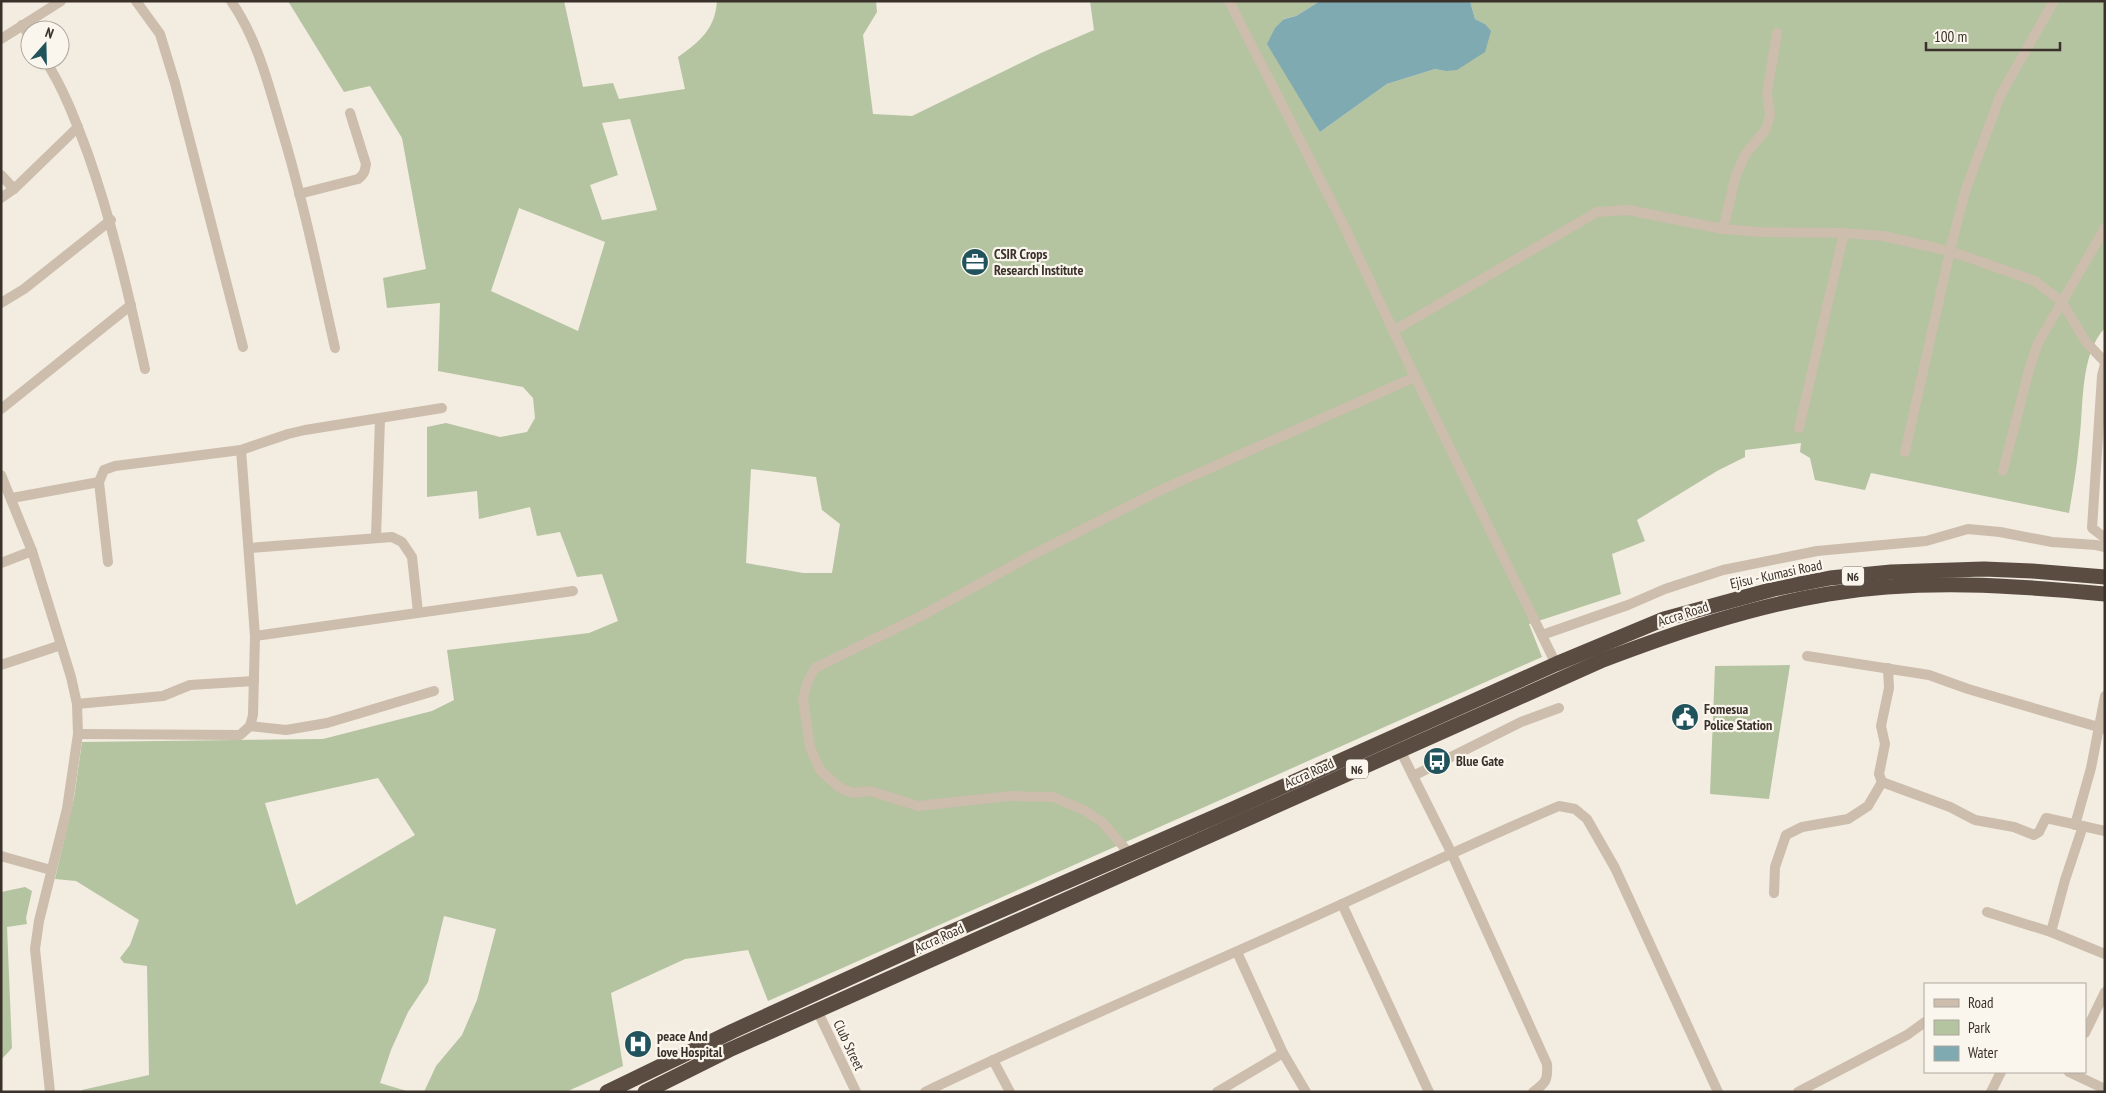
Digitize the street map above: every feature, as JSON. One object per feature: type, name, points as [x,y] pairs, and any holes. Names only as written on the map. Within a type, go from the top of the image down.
[{"type":"highway","name":"Ejisu - Kumasi Road","points":[[1611,641],[1664,619],[1704,606],[1774,588],[1830,578],[1928,570],[1984,569],[2105,577]]},
{"type":"highway","name":"Accra Road","points":[[645,1092],[729,1050],[817,1010],[1603,660],[1662,637],[1743,612],[1861,590],[1947,584],[1989,585],[2105,594]]},
{"type":"highway","name":"Accra Road","points":[[607,1092],[733,1031],[937,938],[1611,641]]},
{"type":"street","points":[[30,20],[61,1]]},
{"type":"street","points":[[136,1],[160,34],[243,346]]},
{"type":"street","points":[[231,1],[241,16],[261,58],[299,194],[335,348]]},
{"type":"street","points":[[1230,1],[1345,228],[1415,377],[1556,664]]},
{"type":"street","points":[[1905,452],[1965,192],[2000,96],[2054,1]]},
{"type":"street","points":[[1,40],[20,26]]},
{"type":"street","points":[[1723,229],[1736,175],[1745,155],[1766,129],[1770,115],[1768,93],[1777,32]]},
{"type":"street","points":[[52,70],[78,127],[111,220],[132,305],[145,369]]},
{"type":"street","points":[[299,194],[358,179],[362,176],[366,164],[350,113]]},
{"type":"street","points":[[1,198],[14,189],[78,127]]},
{"type":"street","points":[[1,175],[14,189]]},
{"type":"street","points":[[1393,331],[1598,212],[1628,210],[1723,229],[1884,236],[1950,251],[2035,281],[2062,302],[2086,342],[2105,363],[2102,376],[2092,528],[2105,538]]},
{"type":"street","points":[[1,303],[24,289],[111,220]]},
{"type":"street","points":[[2003,471],[2030,366],[2038,344],[2105,228]]},
{"type":"street","points":[[1798,428],[1844,233]]},
{"type":"street","points":[[1,409],[132,305]]},
{"type":"street","points":[[1129,853],[1103,823],[1086,811],[1053,797],[1010,796],[918,806],[870,791],[853,793],[840,788],[820,770],[810,747],[803,699],[806,683],[815,668],[921,616],[1032,555],[1163,489],[1415,377]]},
{"type":"street","points":[[108,562],[99,482],[104,470],[115,466],[241,450],[288,434],[442,408]]},
{"type":"street","points":[[376,537],[380,419]]},
{"type":"street","points":[[78,734],[240,735],[250,726],[253,714],[255,636],[241,450]]},
{"type":"street","points":[[1,475],[32,551],[71,677],[76,704],[78,734],[67,809],[39,921],[36,948],[50,1092]]},
{"type":"street","points":[[12,498],[99,482]]},
{"type":"street","points":[[1542,635],[1619,608],[1665,589],[1723,570],[1817,551],[1926,541],[1968,529],[2000,532],[2052,542],[2096,544],[2105,547]]},
{"type":"street","points":[[249,548],[392,537],[402,542],[412,557],[418,612]]},
{"type":"street","points":[[1,563],[32,551]]},
{"type":"street","points":[[255,636],[573,591]]},
{"type":"street","points":[[1,665],[61,645]]},
{"type":"street","points":[[1807,656],[1929,675],[1968,689],[2101,728]]},
{"type":"street","points":[[1888,668],[1886,705],[1881,726],[1884,744],[1879,774],[1882,782],[1976,820],[2014,827],[2034,835],[2039,832],[2046,818],[2105,831]]},
{"type":"street","points":[[76,704],[163,696],[190,685],[254,681]]},
{"type":"street","points":[[250,726],[286,730],[333,722],[434,691]]},
{"type":"street","points":[[2051,932],[2080,825],[2101,728],[2105,696]]},
{"type":"street","points":[[1413,776],[1521,722],[1559,708]]},
{"type":"street","points":[[1400,750],[1451,852],[1547,1064],[1548,1077],[1533,1092]]},
{"type":"street","points":[[1774,893],[1774,867],[1786,835],[1802,827],[1848,819],[1868,806],[1882,782]]},
{"type":"street","points":[[925,1092],[992,1060],[1237,952],[1451,852],[1559,806],[1575,809],[1587,819],[1615,868],[1718,1092]]},
{"type":"street","points":[[1,856],[51,870]]},
{"type":"street","points":[[1342,904],[1429,1092]]},
{"type":"street","points":[[1988,912],[2051,932],[2105,954]]},
{"type":"street","points":[[1237,952],[1283,1053],[1306,1092]]},
{"type":"street","points":[[2086,1032],[2105,992]]},
{"type":"street","name":"Club Street","points":[[817,1010],[856,1092]]},
{"type":"street","points":[[1798,1092],[1906,1035],[1924,1023]]},
{"type":"street","points":[[1217,1092],[1283,1053]]},
{"type":"street","points":[[992,1060],[1010,1092]]},
{"type":"street","points":[[1991,1092],[2000,1073]]},
{"type":"street","points":[[2071,1073],[2105,1090]]},
{"type":"green space","points":[[288,1],[564,1],[583,87],[613,83],[619,99],[685,89],[678,57],[705,34],[713,20],[717,1],[876,1],[877,12],[863,35],[873,114],[912,116],[1041,53],[1094,30],[1090,1],[1320,1],[1296,16],[1283,19],[1320,132],[1387,84],[1435,69],[1445,71],[1485,24],[1475,19],[1470,1],[2105,1],[2105,328],[2091,352],[2084,382],[2077,460],[2069,513],[1871,473],[1865,490],[1815,480],[1810,458],[1800,452],[1801,443],[1745,450],[1745,457],[1717,471],[1637,520],[1645,541],[1612,554],[1621,594],[1529,624],[1542,657],[768,1001],[748,950],[685,959],[611,993],[623,1066],[566,1092],[424,1092],[436,1066],[462,1035],[477,1000],[496,929],[444,916],[428,982],[408,1012],[391,1050],[380,1083],[410,1092],[82,1092],[82,1090],[149,1075],[147,966],[124,963],[120,958],[130,945],[139,920],[76,881],[55,879],[74,798],[82,742],[323,739],[432,711],[454,700],[447,650],[589,633],[618,621],[602,574],[577,577],[560,532],[537,536],[530,507],[479,519],[477,491],[427,497],[427,427],[446,423],[500,437],[527,432],[535,418],[533,398],[523,387],[438,371],[440,303],[387,308],[383,278],[426,269],[402,138],[370,86],[344,92]],"holes":[[[630,119],[657,210],[602,220],[590,185],[618,175],[602,123]],[[519,208],[605,242],[578,331],[491,291]],[[751,469],[816,477],[822,510],[840,524],[832,573],[803,573],[746,563]],[[378,778],[415,835],[296,905],[265,803]]]},
{"type":"green space","points":[[1790,665],[1769,799],[1710,794],[1715,666]]},
{"type":"green space","points":[[25,887],[32,891],[26,918],[27,924],[7,927],[12,1048],[1,1060],[1,892]]},
{"type":"water","points":[[1320,1],[1470,1],[1475,19],[1485,24],[1491,31],[1485,52],[1457,70],[1445,71],[1435,69],[1387,84],[1320,132],[1267,44],[1275,28],[1284,19],[1296,16]]},
{"type":"place","name":"CSIR Crops Research Institute","points":[[975,262]]},
{"type":"place","name":"Fomesua Police Station","points":[[1685,717]]},
{"type":"place","name":"Blue Gate","points":[[1437,761]]},
{"type":"place","name":"peace And love Hospital","points":[[638,1044]]}]
